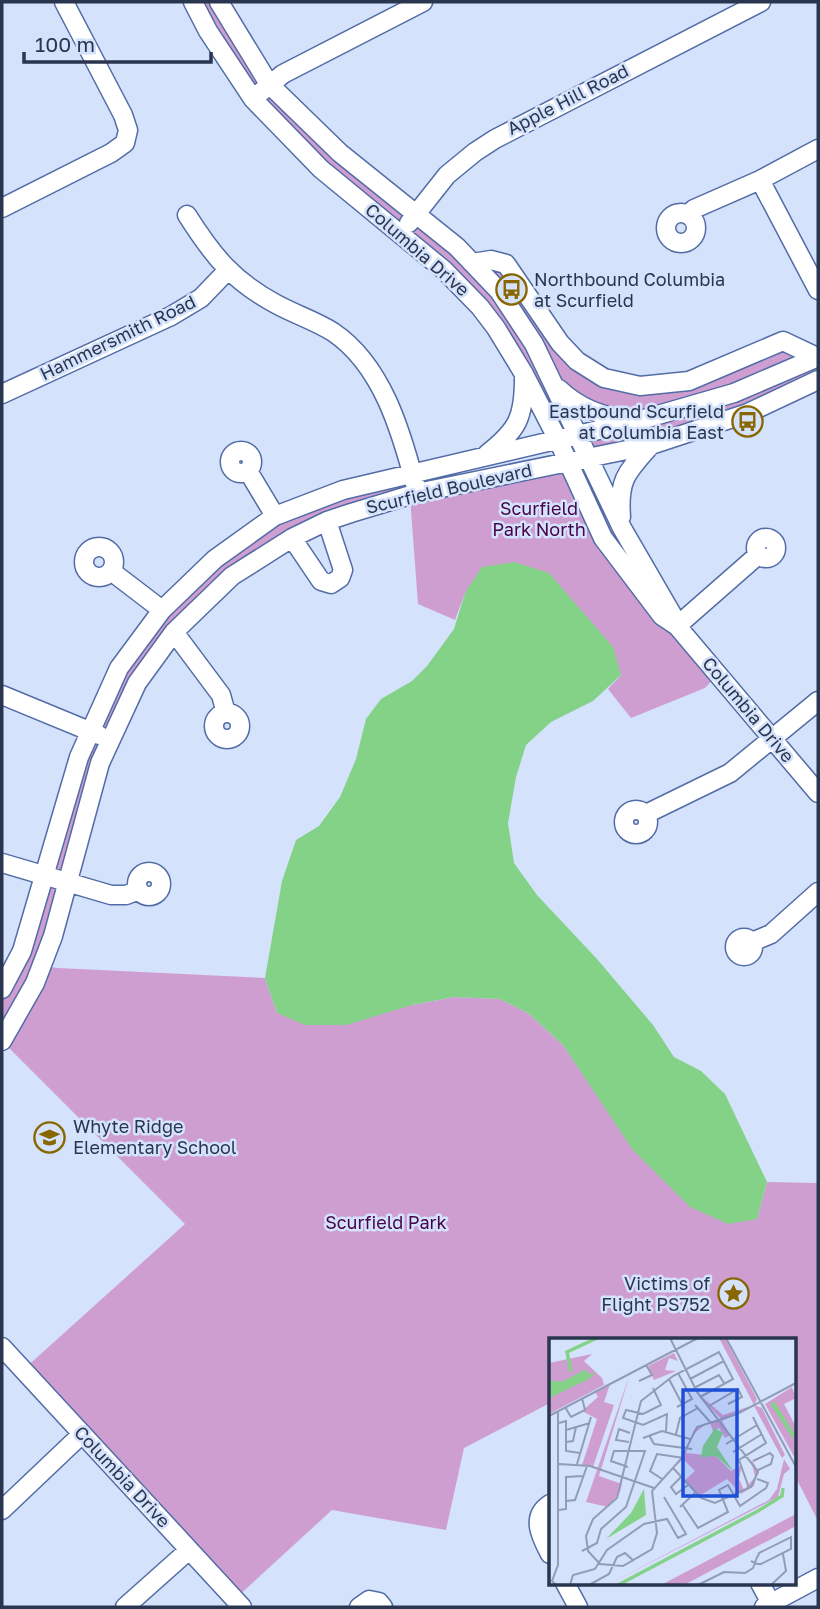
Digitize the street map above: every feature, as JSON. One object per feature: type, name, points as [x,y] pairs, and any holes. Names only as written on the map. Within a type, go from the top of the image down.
[{"type":"street","points":[[2,208],[111,153],[125,143],[128,130],[123,115],[64,2]]},
{"type":"street","name":"Columbia Drive","points":[[193,2],[208,31],[253,99],[321,169],[444,270],[480,307],[524,374],[603,538],[662,616],[677,626],[818,793]]},
{"type":"street","name":"Columbia Drive","points":[[219,2],[269,85],[340,153],[417,214],[499,291],[534,344],[622,527],[677,626]]},
{"type":"street","points":[[253,99],[283,74],[423,2]]},
{"type":"street","name":"Apple Hill Road","points":[[401,233],[447,175],[495,139],[761,2]]},
{"type":"street","points":[[688,215],[694,209],[760,180],[818,149]]},
{"type":"street","points":[[760,180],[818,290]]},
{"type":"street","points":[[187,215],[227,271],[276,304],[333,332],[360,357],[387,401],[417,493]]},
{"type":"street","name":"Columbia Drive","points":[[472,263],[491,260],[506,264],[560,343],[577,361],[604,378]]},
{"type":"street","name":"Hammersmith Road","points":[[2,394],[171,316],[201,298],[227,271]]},
{"type":"street","name":"Scurfield Boulevard","points":[[604,378],[640,386],[689,381],[783,341],[818,357]]},
{"type":"street","name":"Scurfield Boulevard","points":[[2,989],[22,951],[89,731],[119,668],[162,610],[215,559],[275,516],[343,490],[637,421],[734,393],[818,357]]},
{"type":"street","points":[[486,456],[504,442],[518,425],[524,404],[524,374]]},
{"type":"street","name":"Scurfield Boulevard","points":[[4,1034],[36,983],[53,936],[100,763],[137,683],[174,632],[232,576],[292,538],[327,521],[417,493],[590,459],[651,444],[748,413],[818,380]]},
{"type":"street","points":[[552,382],[570,400],[587,410],[637,421]]},
{"type":"street","points":[[622,527],[619,499],[625,473],[651,444]]},
{"type":"street","points":[[248,471],[275,516]]},
{"type":"street","points":[[292,538],[321,581],[331,584],[340,578],[343,570],[327,521]]},
{"type":"street","points":[[677,626],[758,555]]},
{"type":"street","points":[[111,571],[162,610]]},
{"type":"street","points":[[174,632],[221,695],[226,713]]},
{"type":"street","points":[[2,695],[111,740]]},
{"type":"street","points":[[646,814],[730,773],[818,701]]},
{"type":"street","points":[[2,863],[111,895],[125,895],[139,890]]},
{"type":"street","points":[[752,942],[771,934],[818,892]]},
{"type":"street","name":"Columbia Drive","points":[[2,1347],[242,1607]]},
{"type":"street","points":[[2,1510],[82,1434]]},
{"type":"street","points":[[549,1505],[538,1518],[540,1531],[549,1550]]},
{"type":"street","points":[[125,1607],[189,1550]]},
{"type":"street","points":[[760,1584],[769,1606],[818,1578]]},
{"type":"street","points":[[566,1584],[578,1607]]},
{"type":"street","points":[[359,1607],[369,1600],[379,1602],[383,1607]]},
{"type":"green space","name":"Scurfield Park","points":[[193,2],[219,2],[269,85],[457,247],[506,264],[560,343],[604,378],[689,381],[783,341],[818,357],[818,380],[590,459],[718,674],[705,688],[631,718],[608,689],[621,675],[465,593],[455,620],[418,604],[410,497],[292,538],[174,632],[100,763],[43,966],[265,978],[277,1013],[412,1005],[454,997],[500,999],[528,1013],[563,1045],[595,1092],[757,1219],[767,1182],[818,1183],[818,1521],[796,1478],[796,1338],[549,1338],[549,1404],[464,1448],[446,1530],[332,1510],[235,1599],[23,1370],[185,1224],[2,1041],[2,989],[89,731],[162,609],[275,516],[412,472],[411,496],[589,459],[578,436],[558,440],[496,328],[253,99]],"holes":[[[554,384],[635,422],[579,436]]]},
{"type":"shaded area","points":[[514,562],[549,573],[613,647],[621,675],[593,701],[551,722],[526,745],[516,777],[508,823],[514,863],[537,895],[597,959],[653,1025],[674,1057],[701,1071],[725,1094],[767,1182],[757,1219],[728,1224],[690,1207],[632,1149],[563,1045],[528,1013],[500,999],[454,997],[412,1005],[346,1025],[305,1025],[277,1013],[265,978],[282,881],[296,840],[319,826],[340,797],[356,759],[366,719],[381,699],[412,681],[427,666],[454,629],[465,593],[482,567]]},
{"type":"place","name":"Northbound Columbia at Scurfield","points":[[511,290]]},
{"type":"place","name":"Eastbound Scurfield at Columbia East","points":[[747,422]]},
{"type":"place","name":"Whyte Ridge Elementary School","points":[[50,1137]]},
{"type":"place","name":"Victims of Flight PS752","points":[[733,1294]]},
{"type":"park label","name":"Scurfield Park North","points":[[539,519]]}]
